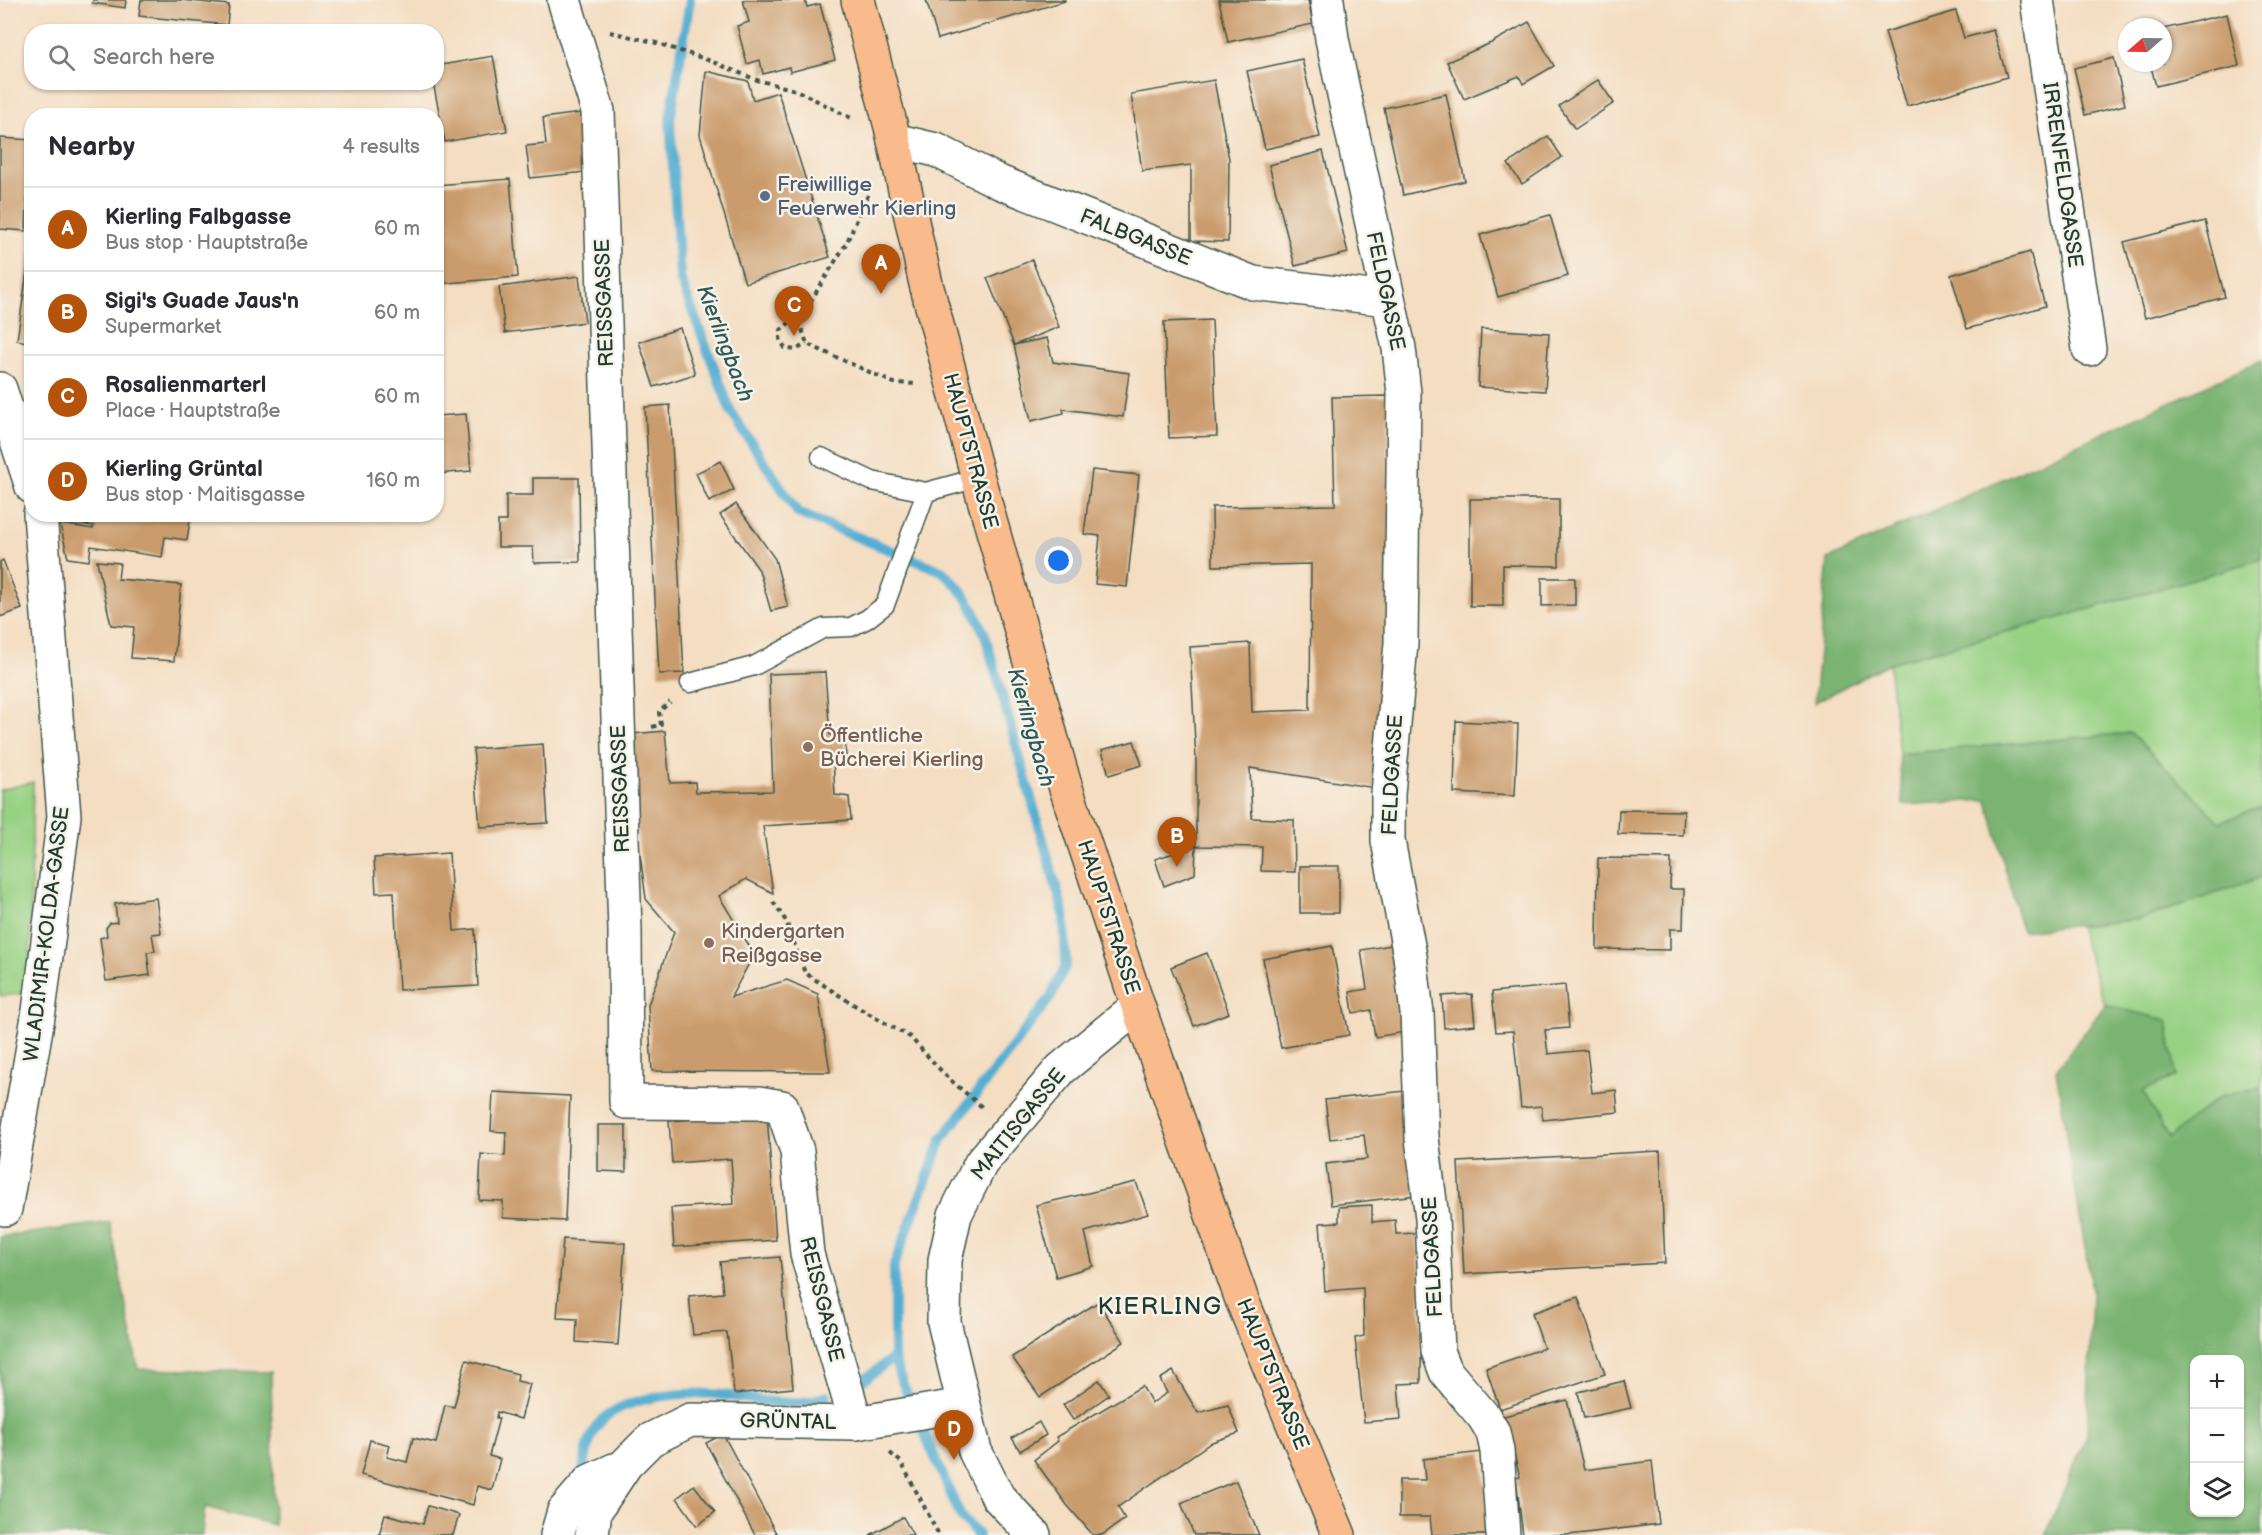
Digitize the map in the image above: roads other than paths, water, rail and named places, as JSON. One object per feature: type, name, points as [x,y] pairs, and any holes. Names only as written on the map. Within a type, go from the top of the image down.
[{"type":"main road","name":"HAUPTSTRASSE","points":[[859,1],[894,140],[926,284],[1064,782],[1138,1006],[1242,1300],[1339,1535]]},
{"type":"street","name":"REISSGASSE","points":[[564,0],[598,111],[625,930],[626,1102],[759,1103],[782,1107],[797,1151],[807,1254],[867,1421]]},
{"type":"street","name":"FELDGASSE","points":[[1327,0],[1332,39],[1399,348],[1404,393],[1401,643],[1388,794],[1388,841],[1410,956],[1417,1013],[1422,1138],[1432,1218],[1438,1351],[1446,1372],[1484,1417],[1493,1432],[1497,1451],[1503,1535]]},
{"type":"street","name":"IRRENFELDGASSE","points":[[2037,0],[2089,349]]},
{"type":"street","name":"FALBGASSE","points":[[894,140],[936,150],[999,182],[1252,283],[1387,299]]},
{"type":"street","points":[[0,388],[24,463]]},
{"type":"street","name":"WLADIMIR-KOLDA-GASSE","points":[[4,1209],[39,1011],[64,816],[40,522]]},
{"type":"street","name":"MAITISGASSE","points":[[1034,1535],[998,1497],[975,1451],[944,1322],[945,1260],[955,1215],[981,1163],[1061,1069],[1138,1006]]},
{"type":"street","name":"GRÜNTAL","points":[[592,1535],[595,1511],[626,1464],[650,1440],[690,1420],[867,1421],[963,1405]]},
{"type":"street","name":"GRÜNTAL","points":[[560,1523],[590,1481],[626,1464]]},
{"type":"lane","points":[[821,457],[873,481],[926,492],[978,478]]},
{"type":"lane","points":[[690,683],[754,666],[824,628],[851,627],[885,606],[926,492]]},
{"type":"waterway","name":"Kierlingbach","points":[[690,0],[670,120],[680,278],[731,412],[798,513],[942,571],[968,600],[985,635],[1064,914],[1066,965],[1050,998],[942,1139],[894,1265],[894,1357],[899,1375],[961,1517],[978,1535]]},
{"type":"waterway","points":[[864,1380],[894,1357]]},
{"type":"waterway","points":[[582,1478],[588,1447],[594,1431],[603,1419],[628,1405],[660,1396],[694,1394],[788,1403],[827,1396]]},
{"type":"place","name":"Freiwillige Feuerwehr Kierling","points":[[765,196]]},
{"type":"place","name":"Kierling Falbgasse","points":[[881,294]]},
{"type":"place","name":"Rosalienmarterl","points":[[794,336]]},
{"type":"place","name":"Öffentliche Bücherei Kierling","points":[[808,747]]},
{"type":"place","name":"Sigi's Guade Jaus'n","points":[[1177,867]]},
{"type":"place","name":"Kindergarten Reißgasse","points":[[709,943]]},
{"type":"place","name":"Kierling Grüntal","points":[[954,1460]]},
{"type":"district","name":"KIERLING","points":[[1160,1306]]}]
